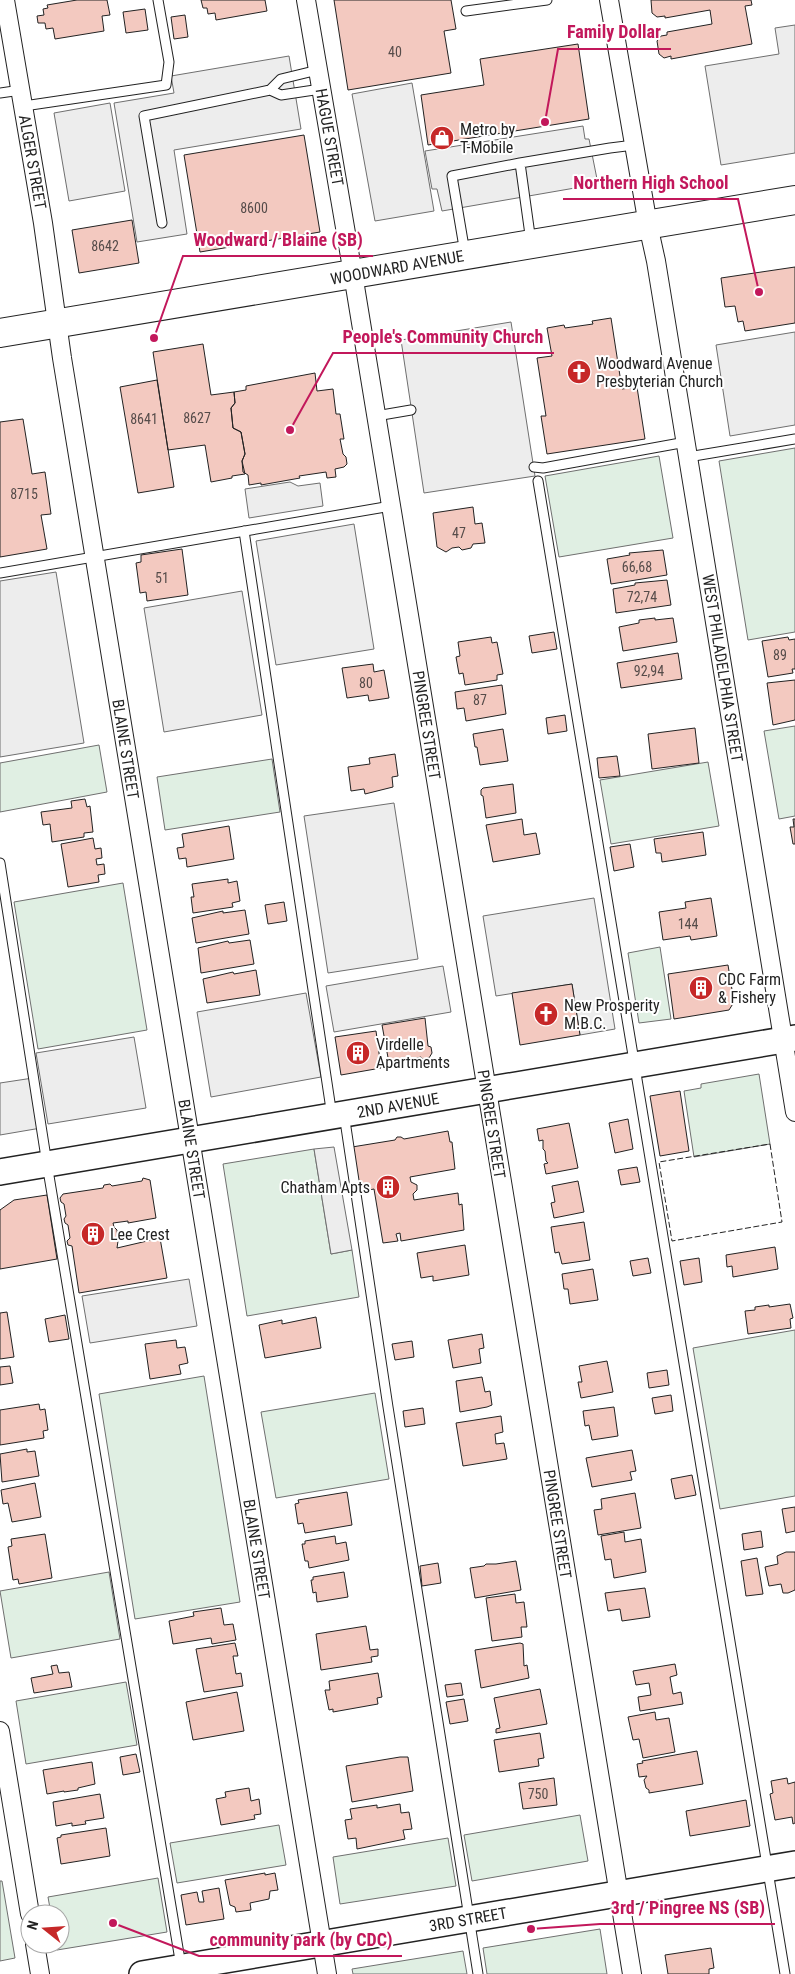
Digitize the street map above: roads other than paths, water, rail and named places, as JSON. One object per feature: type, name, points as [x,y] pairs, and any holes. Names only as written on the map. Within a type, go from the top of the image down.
[{"type":"main road","name":"WOODWARD AVENUE","points":[[0,334],[795,200]]},
{"type":"street","name":"ALGER STREET","points":[[5,0],[52,274],[58,324]]},
{"type":"street","name":"HAGUE STREET","points":[[306,0],[353,274]]},
{"type":"street","name":"WEST PHILADELPHIA STREET","points":[[609,0],[656,261],[789,1039],[795,1112]]},
{"type":"street","name":"PINGREE STREET","points":[[353,274],[632,1974]]},
{"type":"street","name":"BLAINE STREET","points":[[58,324],[94,557],[327,1974]]},
{"type":"street","name":"2ND AVENUE","points":[[0,1172],[789,1039]]},
{"type":"street","points":[[0,1730],[28,1904]]},
{"type":"street","name":"3RD STREET","points":[[142,1974],[182,1971],[322,1944],[795,1864]]},
{"type":"street","points":[[37,1954],[40,1974]]},
{"type":"lane","points":[[0,93],[22,98],[166,85],[169,62],[158,0]]},
{"type":"lane","points":[[466,11],[547,0]]},
{"type":"lane","points":[[162,223],[144,116],[270,90],[281,79],[318,70]]},
{"type":"lane","points":[[270,90],[282,95],[321,89]]},
{"type":"lane","points":[[465,256],[452,176],[634,145]]},
{"type":"lane","points":[[520,163],[532,244]]},
{"type":"lane","points":[[376,416],[412,410]]},
{"type":"lane","points":[[534,467],[543,468],[795,439]]},
{"type":"lane","points":[[538,481],[785,1974]]},
{"type":"lane","points":[[0,573],[391,506]]},
{"type":"lane","points":[[244,531],[478,1974]]},
{"type":"lane","points":[[0,863],[47,1164],[182,1971]]},
{"type":"place","name":"Family Dollar","points":[[545,122]]},
{"type":"place","name":"Metro by T-Mobile","points":[[442,138]]},
{"type":"place","name":"Northern High School","points":[[759,292]]},
{"type":"place","name":"Woodward / Blaine (SB)","points":[[154,338]]},
{"type":"place","name":"Woodward Avenue Presbyterian Church","points":[[579,372]]},
{"type":"place","name":"People's Community Church","points":[[290,430]]},
{"type":"place","name":"CDC Farm & Fishery","points":[[701,988]]},
{"type":"place","name":"New Prosperity M.B.C.","points":[[546,1014]]},
{"type":"place","name":"Virdelle Apartments","points":[[358,1053]]},
{"type":"place","name":"Chatham Apts","points":[[388,1187]]},
{"type":"place","name":"Lee Crest","points":[[93,1234]]},
{"type":"place","name":"community park (by CDC)","points":[[113,1923]]},
{"type":"place","name":"3rd / Pingree NS (SB)","points":[[531,1929]]}]
